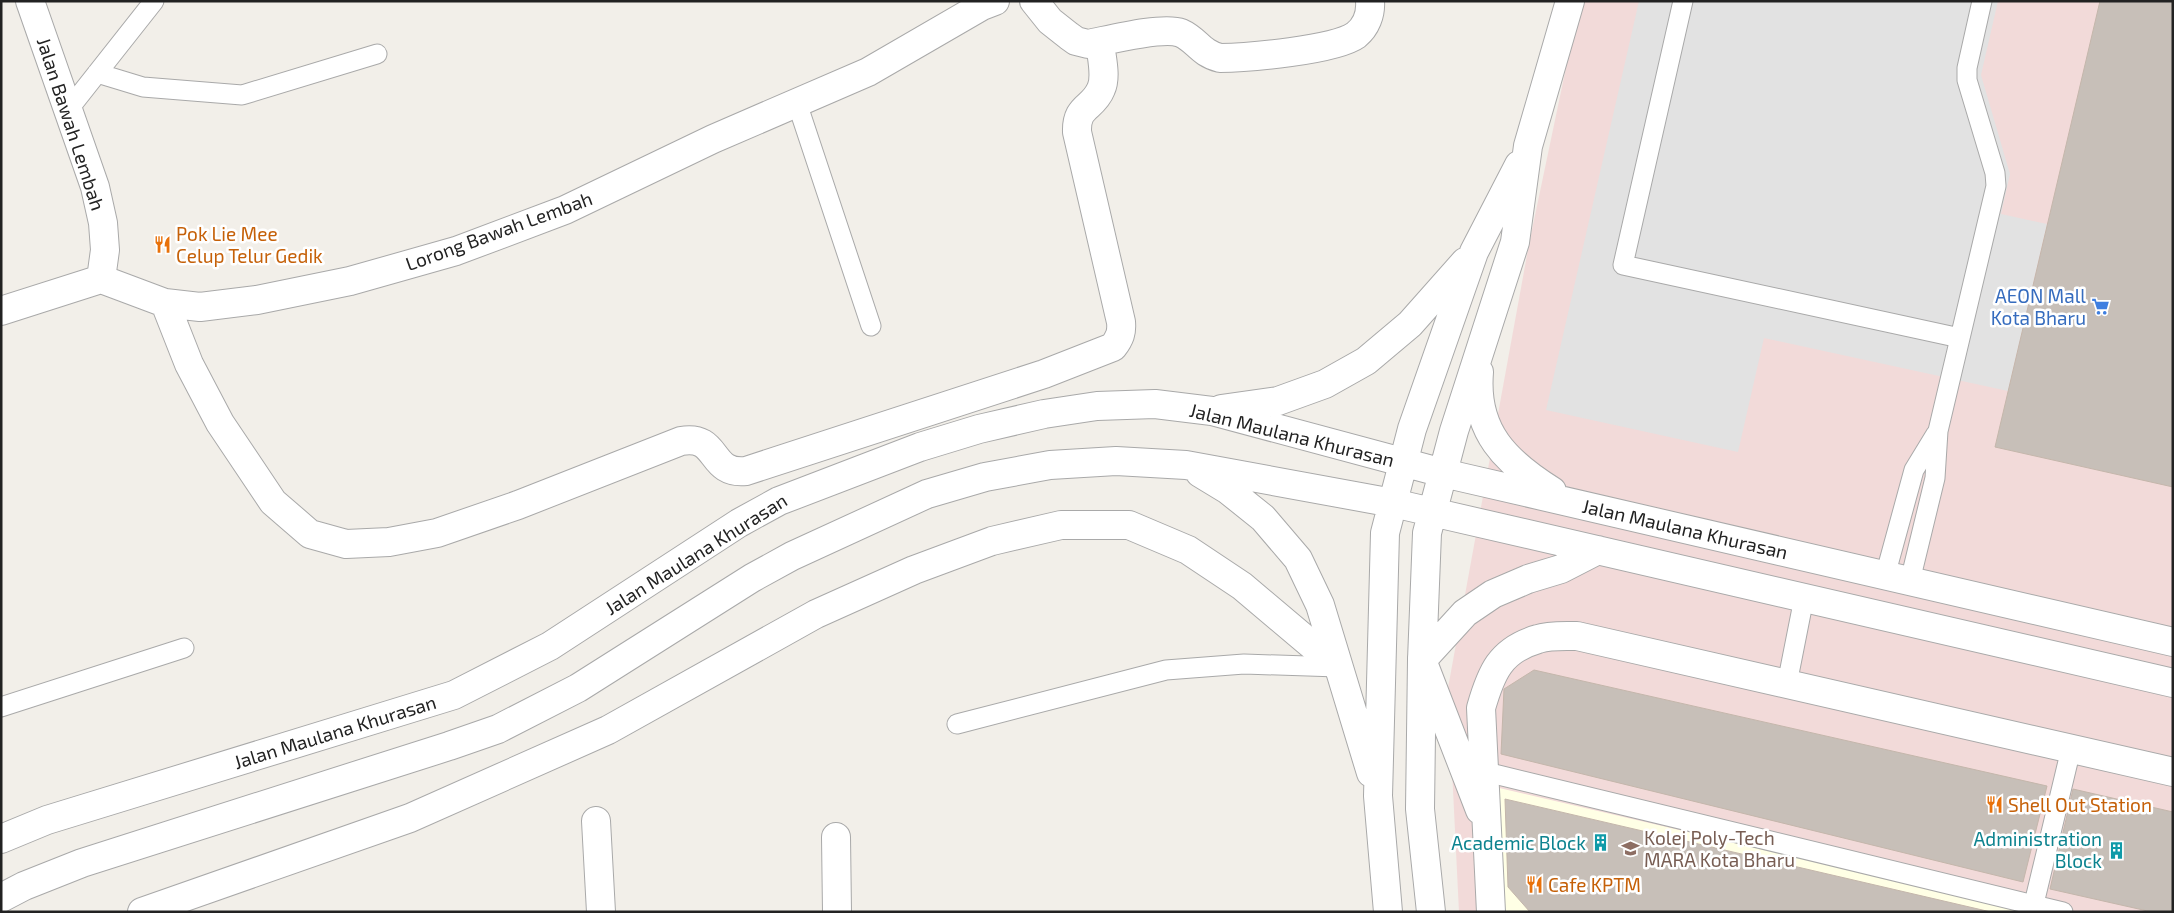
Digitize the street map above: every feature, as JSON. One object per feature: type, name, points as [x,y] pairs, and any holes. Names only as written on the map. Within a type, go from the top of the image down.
[{"type":"street","name":"Jalan Bawah Lembah","points":[[30,1],[95,187],[103,223],[105,250],[101,279]]},
{"type":"street","name":"Lorong Bawah Lembah","points":[[101,279],[165,303],[200,306],[257,300],[350,281],[456,251],[565,210],[714,139],[868,72],[982,6],[995,1]]},
{"type":"street","points":[[1034,1],[1050,21],[1076,41],[1088,44],[1171,31],[1188,38],[1203,52],[1220,58],[1325,47],[1345,40],[1360,31],[1369,17],[1370,1]]},
{"type":"street","points":[[1431,912],[1420,809],[1422,660],[1427,533],[1443,472],[1481,346],[1515,242],[1528,146],[1570,1]]},
{"type":"street","points":[[165,303],[189,364],[220,423],[273,502],[310,534],[346,544],[390,542],[438,533],[518,505],[681,441],[692,439],[701,441],[709,448],[719,463],[727,469],[736,472],[746,471],[1044,374],[1113,347],[1119,340],[1122,331],[1121,322],[1077,132],[1077,122],[1080,113],[1098,95],[1102,87],[1100,42]]},
{"type":"street","points":[[1388,912],[1378,796],[1386,532],[1412,429],[1474,252],[1528,146]]},
{"type":"street","points":[[1212,411],[1278,401],[1325,384],[1366,361],[1410,324],[1474,252]]},
{"type":"street","points":[[1,311],[101,279]]},
{"type":"street","points":[[1481,346],[1478,381],[1480,408],[1488,430],[1504,454],[1523,472],[1569,502]]},
{"type":"street","name":"Jalan Maulana Khurasan","points":[[1,838],[47,820],[454,695],[550,646],[739,523],[778,501],[920,447],[979,429],[1034,416],[1097,406],[1155,404],[1212,411],[1404,463],[2173,642]]},
{"type":"street","points":[[1,898],[24,886],[82,863],[498,729],[578,688],[752,578],[792,556],[927,494],[984,477],[1050,465],[1116,461],[1186,465],[1393,503],[2173,682]]},
{"type":"street","points":[[1186,465],[1228,490],[1263,518],[1298,559],[1320,605],[1378,796]]},
{"type":"street","points":[[142,912],[410,818],[600,734],[816,614],[914,570],[992,541],[1061,525],[1129,525],[1188,550],[1242,586],[1338,667]]},
{"type":"street","points":[[1422,660],[1465,613],[1494,594],[1561,569],[1598,550]]},
{"type":"street","points":[[1491,912],[1486,772],[1481,708],[1490,678],[1507,654],[1538,638],[1577,636],[2173,772]]},
{"type":"street","points":[[1422,660],[1488,830]]},
{"type":"street","points":[[596,821],[601,912]]},
{"type":"street","points":[[836,837],[837,912]]},
{"type":"lane","points":[[68,110],[154,1]]},
{"type":"lane","points":[[1683,1],[1623,265],[1960,338]]},
{"type":"lane","points":[[1898,579],[1935,478],[1938,431],[1996,186],[1995,173],[1966,80],[1982,1]]},
{"type":"lane","points":[[97,73],[143,87],[242,95],[377,54]]},
{"type":"lane","points":[[796,103],[871,326]]},
{"type":"lane","points":[[1898,579],[1914,470],[1938,431]]},
{"type":"lane","points":[[1787,684],[1804,598]]},
{"type":"lane","points":[[1,707],[184,648]]},
{"type":"lane","points":[[957,724],[1166,670],[1244,664],[1338,667]]},
{"type":"lane","points":[[2033,908],[2072,749]]},
{"type":"lane","points":[[1486,772],[2033,908],[2063,912]]},
{"type":"shaded area","points":[[1580,1],[2173,1],[2173,912],[1459,912],[1448,688],[1529,244]]},
{"type":"shaded area","points":[[1639,1],[1998,1],[1981,75],[2010,174],[2001,214],[2047,224],[2008,391],[1764,338],[1738,452],[1546,410]]},
{"type":"shaded area","name":"Kolej Poly-Tech MARA Kota Bharu","points":[[1495,787],[2030,912],[1501,912]]},
{"type":"building","name":"AEON Mall Kota Bharu","points":[[2100,1],[2173,1],[2173,487],[1995,447]]},
{"type":"building","points":[[1534,670],[2047,786],[2023,882],[1501,754],[1504,689]]},
{"type":"building","name":"Administration Block","points":[[2073,789],[2173,812],[2173,912],[2152,912],[2050,889]]},
{"type":"building","name":"Kolej Poly-Tech MARA Kota Bharu","points":[[1505,799],[1991,912],[1530,912],[1508,887]]},
{"type":"place","name":"Pok Lie Mee Celup Telur Gedik","points":[[162,245]]},
{"type":"place","name":"AEON Mall Kota Bharu","points":[[2100,307]]},
{"type":"place","name":"Shell Out Station","points":[[1994,805]]},
{"type":"place","name":"Academic Block","points":[[1600,843]]},
{"type":"place","name":"Kolej Poly-Tech MARA Kota Bharu","points":[[1630,849]]},
{"type":"place","name":"Administration Block","points":[[2116,850]]},
{"type":"place","name":"Cafe KPTM","points":[[1534,885]]}]
